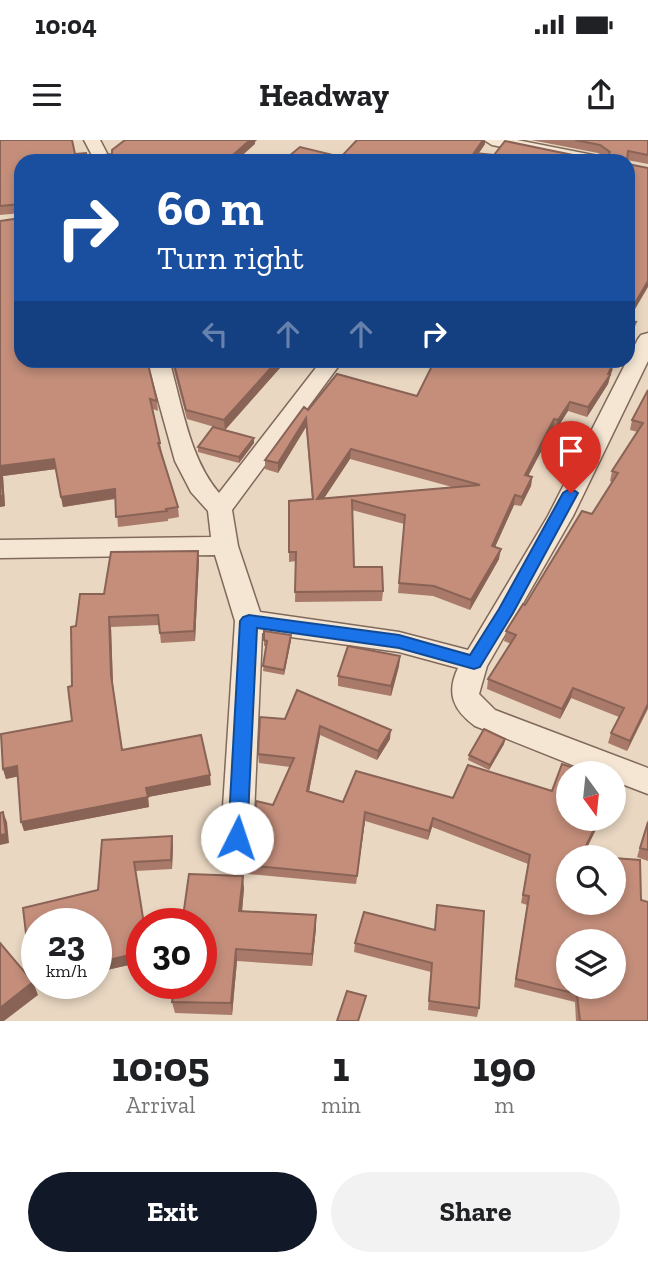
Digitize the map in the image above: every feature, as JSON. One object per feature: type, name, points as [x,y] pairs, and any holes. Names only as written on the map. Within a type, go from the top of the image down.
[{"type":"street","points":[[496,141],[562,154]]},
{"type":"street","points":[[635,366],[648,339]]},
{"type":"street","points":[[160,368],[187,461],[200,486],[220,509],[225,547],[249,621],[237,838]]},
{"type":"street","points":[[220,509],[327,368]]},
{"type":"street","points":[[634,368],[597,445],[505,613],[474,662],[465,693],[475,711],[493,721],[648,781]]},
{"type":"street","points":[[0,549],[149,544],[225,547]]},
{"type":"street","points":[[249,621],[399,642],[474,662]]},
{"type":"building","points":[[0,140],[72,140],[75,154],[14,154],[14,205],[0,206]]},
{"type":"building","points":[[125,140],[250,140],[234,154],[112,154],[112,150]]},
{"type":"building","points":[[357,140],[483,140],[474,153],[484,154],[344,154]]},
{"type":"building","points":[[575,140],[648,140],[648,155],[628,151],[628,154],[609,154],[610,152],[600,145]]},
{"type":"building","points":[[505,141],[568,154],[495,154]]},
{"type":"building","points":[[300,147],[329,154],[292,154]]},
{"type":"building","points":[[635,165],[648,168],[648,281],[635,303]]},
{"type":"building","points":[[14,219],[14,368],[149,368],[157,401],[150,399],[158,443],[178,507],[166,509],[167,511],[116,517],[115,489],[61,497],[54,459],[0,466],[0,221]]},
{"type":"building","points":[[175,368],[271,368],[224,420],[186,410]]},
{"type":"building","points":[[431,368],[611,368],[608,374],[610,375],[588,407],[570,402],[558,420],[554,419],[525,475],[532,477],[522,497],[515,495],[492,546],[501,549],[471,600],[434,586],[399,583],[405,515],[352,500],[354,567],[382,567],[383,591],[295,592],[296,552],[289,552],[289,501],[313,499],[306,418],[278,463],[265,460],[304,407],[308,410],[337,374],[417,396]],"holes":[[[351,449],[480,485],[317,499]]]},
{"type":"building","points":[[648,390],[648,704],[630,741],[611,733],[624,708],[573,688],[562,709],[488,679],[516,635],[506,631],[511,623],[523,604],[525,605],[582,511],[592,514],[618,473],[612,471],[643,423],[632,420]]},
{"type":"building","points":[[213,427],[254,438],[239,457],[198,447]]},
{"type":"building","points":[[0,466],[3,496],[0,496]]},
{"type":"building","points":[[198,551],[194,631],[160,633],[158,615],[109,617],[111,675],[122,750],[201,735],[210,775],[146,788],[148,797],[21,822],[17,766],[3,769],[1,734],[72,721],[68,687],[72,686],[71,627],[76,626],[80,594],[104,594],[111,552]]},
{"type":"building","points":[[264,631],[291,635],[284,670],[263,666],[267,641],[264,640]]},
{"type":"building","points":[[348,646],[400,656],[391,686],[338,676]]},
{"type":"building","points":[[297,690],[391,730],[378,751],[320,726],[307,791],[343,802],[356,771],[453,798],[468,765],[552,791],[556,780],[556,831],[593,831],[586,845],[556,845],[556,915],[626,915],[626,859],[640,860],[641,900],[648,902],[648,1021],[580,1021],[578,999],[626,999],[626,929],[556,929],[556,989],[516,979],[529,896],[523,895],[530,855],[433,818],[429,831],[365,812],[357,876],[236,864],[241,844],[250,840],[255,830],[256,801],[273,805],[294,758],[258,754],[260,717],[285,719]]},
{"type":"building","points":[[484,729],[505,739],[490,765],[469,755]]},
{"type":"building","points":[[3,812],[6,834],[0,835],[0,813]]},
{"type":"building","points":[[648,822],[648,850],[640,848]]},
{"type":"building","points":[[172,836],[171,860],[134,862],[141,908],[126,908],[126,956],[112,959],[112,908],[23,908],[98,890],[102,840]]},
{"type":"building","points":[[189,874],[243,876],[239,911],[316,915],[312,954],[236,949],[231,1003],[172,1002],[172,999],[217,999],[217,908],[184,908]]},
{"type":"building","points":[[437,905],[484,911],[479,1008],[429,1001],[432,963],[355,943],[364,912],[435,930]]},
{"type":"building","points":[[0,943],[21,968],[21,991],[0,1008]]},
{"type":"building","points":[[347,991],[366,996],[358,1021],[337,1021]]},
{"type":"route","points":[[237,838],[249,621],[399,642],[474,662],[505,613],[571,493]]}]
